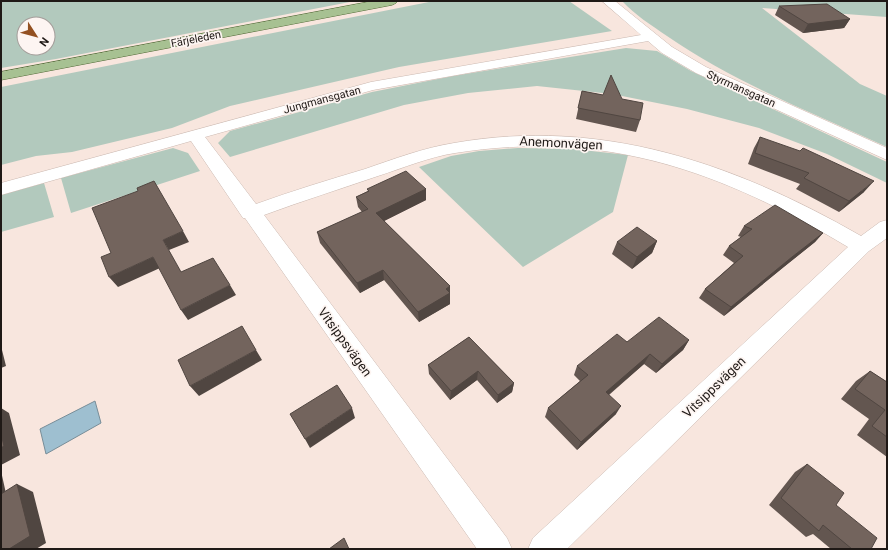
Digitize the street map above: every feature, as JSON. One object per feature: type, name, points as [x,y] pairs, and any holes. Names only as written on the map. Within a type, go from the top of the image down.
[{"type":"main road","name":"Färjeleden","points":[[1,76],[392,1]]},
{"type":"street","name":"Styrmansgatan","points":[[608,1],[667,50],[701,70],[887,155]]},
{"type":"street","name":"Jungmansgatan","points":[[1,189],[371,86],[650,37]]},
{"type":"street","name":"Vitsippsvägen","points":[[195,135],[250,213],[496,549]]},
{"type":"street","name":"Anemonvägen","points":[[250,213],[332,184],[420,157],[453,149],[518,141],[553,140],[599,144],[638,150],[679,160],[721,174],[788,204],[862,246]]},
{"type":"street","name":"Vitsippsvägen","points":[[544,549],[862,246],[887,227]]},
{"type":"green space","points":[[1,1],[355,1],[56,59],[1,68]]},
{"type":"green space","points":[[434,1],[569,1],[612,31],[399,67],[230,106],[172,128],[72,152],[36,156],[1,165],[1,87]]},
{"type":"green space","points":[[622,1],[887,1],[887,17],[762,8],[860,84],[887,96],[887,147],[747,83],[693,53],[655,28]]},
{"type":"green space","points":[[626,48],[657,51],[691,71],[887,162],[887,183],[827,154],[759,128],[687,109],[612,94],[537,86],[468,93],[404,105],[230,157],[218,143],[230,131],[372,92],[453,76]]},
{"type":"green space","points":[[173,148],[188,153],[200,171],[71,213],[61,178]]},
{"type":"green space","points":[[518,148],[573,149],[628,155],[613,212],[523,267],[419,167],[451,156],[479,151]]},
{"type":"green space","points":[[44,183],[54,217],[1,232],[1,195]]},
{"type":"water","points":[[95,401],[101,423],[46,454],[40,429]]},
{"type":"building","points":[[827,4],[850,19],[808,24],[779,6]]},
{"type":"building","points":[[611,75],[622,99],[643,103],[640,120],[578,108],[582,91],[603,95]]},
{"type":"building","points":[[760,137],[800,151],[803,148],[874,181],[849,201],[804,178],[809,173],[755,153]]},
{"type":"building","points":[[406,171],[426,189],[376,213],[450,286],[446,289],[450,293],[418,312],[383,270],[357,283],[317,232],[368,209],[356,197],[369,191],[367,189]]},
{"type":"building","points":[[154,181],[183,231],[163,240],[181,272],[213,258],[230,285],[181,310],[153,257],[109,277],[101,257],[111,253],[92,208],[138,191],[137,188]]},
{"type":"building","points":[[775,205],[823,233],[731,307],[705,289],[743,256],[729,246],[752,229],[744,226]]},
{"type":"building","points":[[637,227],[657,241],[637,257],[617,242]]},
{"type":"building","points":[[659,317],[689,340],[662,364],[650,354],[606,392],[621,406],[581,442],[548,408],[588,375],[577,366],[617,334],[627,342]]},
{"type":"building","points":[[242,326],[256,350],[190,386],[178,360]]},
{"type":"building","points":[[469,337],[514,383],[498,395],[478,371],[451,391],[428,365]]},
{"type":"building","points":[[870,371],[887,382],[887,437],[872,426],[885,410],[855,389]]},
{"type":"building","points":[[337,385],[352,408],[305,439],[290,414]]},
{"type":"building","points":[[1,434],[4,446],[1,448]]},
{"type":"building","points":[[807,464],[844,493],[836,505],[877,538],[871,549],[852,549],[823,525],[819,531],[781,498]]},
{"type":"building","points":[[17,484],[30,536],[9,549],[1,549],[1,494]]},
{"type":"building","points":[[344,538],[349,549],[329,549]]}]
